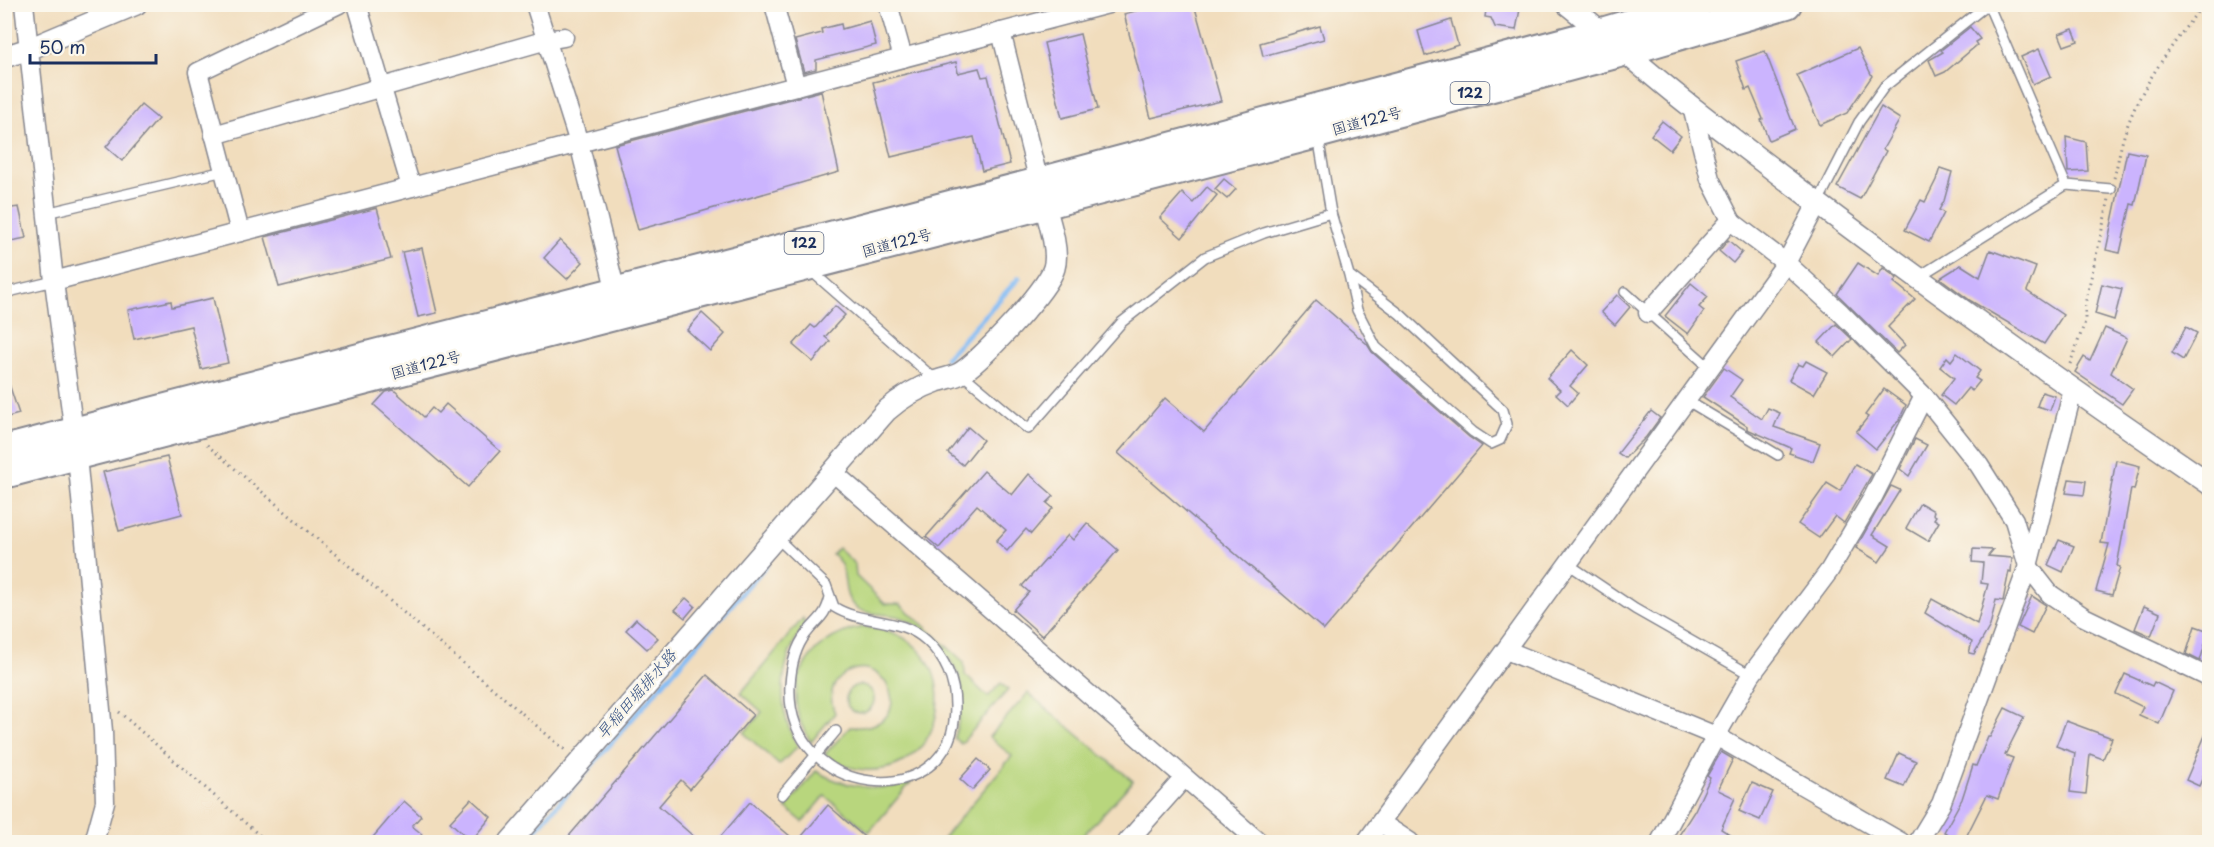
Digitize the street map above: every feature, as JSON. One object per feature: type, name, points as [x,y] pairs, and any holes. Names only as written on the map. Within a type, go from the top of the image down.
[{"type":"highway","name":"国道122号","points":[[4,450],[76,444],[806,266],[1041,193],[1697,4]]},
{"type":"highway","name":"国道122号","points":[[4,474],[76,444],[616,292],[1041,193],[1317,134],[1623,52],[1787,4]]},
{"type":"street","points":[[24,4],[54,281],[76,444],[99,695],[105,802],[94,843]]},
{"type":"street","points":[[4,57],[29,49],[136,4]]},
{"type":"street","points":[[240,232],[198,72],[339,4]]},
{"type":"street","points":[[357,4],[411,187]]},
{"type":"street","points":[[535,4],[555,39],[616,292]]},
{"type":"street","points":[[774,4],[796,86]]},
{"type":"street","points":[[888,4],[903,58]]},
{"type":"street","points":[[54,281],[1108,4]]},
{"type":"street","points":[[1567,4],[1623,52],[1817,204],[2068,387],[2210,484]]},
{"type":"street","points":[[510,843],[900,398],[913,390],[961,373],[990,349],[1043,288],[1054,269],[1055,252],[1000,33]]},
{"type":"street","points":[[214,135],[381,86],[555,39]]},
{"type":"street","points":[[1692,107],[1710,179],[1731,220],[1786,262],[1924,396],[1979,465],[2014,520],[2028,566],[2050,594],[2084,617],[2210,678]]},
{"type":"street","points":[[1366,843],[1786,262],[1817,204]]},
{"type":"street","points":[[1648,313],[1731,220]]},
{"type":"street","points":[[1918,843],[1941,804],[2028,566],[2068,387]]},
{"type":"street","points":[[1660,843],[1751,675],[1829,572],[1873,496],[1924,396]]},
{"type":"street","points":[[834,473],[1259,843]]},
{"type":"street","points":[[1506,650],[1716,736],[1901,843]]},
{"type":"street","points":[[1127,843],[1184,778]]},
{"type":"street","points":[[1381,823],[1410,843]]},
{"type":"lane","points":[[1817,204],[1859,122],[1884,87],[1988,5],[2066,185]]},
{"type":"lane","points":[[1317,134],[1331,213],[1358,310],[1376,347],[1473,432],[1491,444],[1500,440],[1507,424],[1503,410],[1400,315],[1349,275]]},
{"type":"lane","points":[[46,213],[224,171]]},
{"type":"lane","points":[[1918,277],[2066,185],[2112,189]]},
{"type":"lane","points":[[961,373],[1028,429],[1122,322],[1205,257],[1263,233],[1331,213]]},
{"type":"lane","points":[[806,266],[937,381]]},
{"type":"lane","points":[[4,293],[54,281]]},
{"type":"lane","points":[[1625,292],[1710,368]]},
{"type":"lane","points":[[1686,400],[1778,455]]},
{"type":"lane","points":[[777,538],[826,585],[834,607],[840,611],[913,630],[927,640],[948,670],[955,693],[955,714],[951,734],[942,753],[927,767],[900,781],[876,783],[860,781],[841,773],[815,755],[798,733],[792,717],[790,683],[797,649],[806,634],[826,611],[830,597]]},
{"type":"lane","points":[[1568,564],[1635,609],[1751,675]]},
{"type":"lane","points":[[782,795],[836,731]]},
{"type":"path","points":[[2068,387],[2085,322],[2085,304],[2125,132],[2140,96],[2203,4]]},
{"type":"path","points":[[205,444],[580,763]]},
{"type":"path","points":[[99,695],[267,843]]},
{"type":"green space","points":[[838,548],[855,564],[856,576],[885,604],[900,604],[964,662],[965,675],[988,697],[1001,683],[1008,690],[961,744],[954,738],[960,713],[962,688],[954,667],[939,646],[909,621],[900,617],[865,612],[855,607],[847,594],[842,566],[832,554]]},
{"type":"green space","points":[[803,618],[805,625],[790,653],[783,685],[786,716],[798,746],[779,765],[744,733],[762,712],[741,693]]},
{"type":"green space","points":[[863,627],[897,635],[921,652],[934,675],[938,702],[932,727],[918,750],[896,765],[867,770],[845,766],[825,754],[850,727],[874,724],[887,715],[892,703],[889,689],[881,677],[869,670],[854,669],[839,679],[831,695],[835,713],[811,742],[801,723],[796,704],[797,686],[802,670],[812,655],[825,642]]},
{"type":"green space","points":[[860,685],[870,689],[874,699],[870,709],[860,713],[850,709],[846,699],[850,689]]},
{"type":"green space","points":[[1028,693],[1133,781],[1077,842],[940,842],[1012,756],[989,737]]},
{"type":"green space","points":[[816,771],[826,777],[863,787],[888,787],[911,782],[869,832],[825,796],[803,822],[786,808]]},
{"type":"building","points":[[1161,4],[1194,4],[1221,101],[1151,118],[1124,14]]},
{"type":"building","points":[[1487,4],[1521,4],[1516,30],[1495,27],[1491,18],[1485,17]]},
{"type":"building","points":[[1451,20],[1458,45],[1425,56],[1418,31]]},
{"type":"building","points":[[870,21],[876,45],[816,60],[816,69],[804,72],[795,40],[822,33],[821,29],[841,24],[842,29]]},
{"type":"building","points":[[1320,26],[1324,39],[1263,56],[1260,43]]},
{"type":"building","points":[[1970,27],[1980,39],[1975,42],[1977,45],[1945,72],[1936,76],[1929,60],[1943,52],[1941,50]]},
{"type":"building","points":[[2073,29],[2078,41],[2064,46],[2059,34]]},
{"type":"building","points":[[1080,34],[1098,109],[1062,118],[1044,43]]},
{"type":"building","points":[[1858,48],[1872,76],[1847,113],[1820,125],[1797,75]]},
{"type":"building","points":[[2039,49],[2051,76],[2033,84],[2021,57]]},
{"type":"building","points":[[1765,51],[1795,129],[1769,140],[1761,120],[1763,119],[1750,88],[1746,90],[1736,61]]},
{"type":"building","points":[[956,62],[958,73],[979,68],[982,77],[988,76],[1010,164],[982,171],[974,137],[891,157],[873,82]]},
{"type":"building","points":[[821,91],[839,172],[638,230],[615,145]]},
{"type":"building","points":[[141,105],[158,119],[122,161],[106,147]]},
{"type":"building","points":[[1881,107],[1900,119],[1860,199],[1837,187]]},
{"type":"building","points":[[1662,121],[1681,136],[1670,150],[1651,135]]},
{"type":"building","points":[[2066,137],[2086,142],[2088,171],[2068,172]]},
{"type":"building","points":[[2127,151],[2146,155],[2135,205],[2131,204],[2120,253],[2106,250]]},
{"type":"building","points":[[1940,168],[1952,172],[1944,201],[1939,210],[1944,213],[1929,242],[1905,230],[1921,200],[1925,202]]},
{"type":"building","points":[[1224,179],[1236,189],[1227,199],[1215,189]]},
{"type":"building","points":[[1207,187],[1217,195],[1182,238],[1160,218],[1182,193],[1193,203]]},
{"type":"building","points":[[19,207],[26,238],[6,242],[4,209]]},
{"type":"building","points":[[377,208],[391,259],[279,287],[265,237]]},
{"type":"building","points":[[560,240],[583,262],[567,279],[544,258]]},
{"type":"building","points":[[1728,240],[1742,252],[1733,263],[1719,251]]},
{"type":"building","points":[[422,248],[437,313],[418,317],[402,252]]},
{"type":"building","points":[[1990,250],[2036,267],[2027,291],[2063,315],[2044,344],[1971,301],[1940,278],[1961,265],[1980,277]]},
{"type":"building","points":[[1858,263],[1878,276],[1883,268],[1897,278],[1894,282],[1915,299],[1888,327],[1905,345],[1897,353],[1837,294]]},
{"type":"building","points":[[1691,283],[1708,297],[1699,307],[1704,311],[1688,334],[1665,316]]},
{"type":"building","points":[[2102,284],[2122,289],[2114,320],[2095,314]]},
{"type":"building","points":[[1617,295],[1630,307],[1615,325],[1601,312]]},
{"type":"building","points":[[213,298],[228,363],[201,369],[191,326],[134,339],[128,310],[171,301],[172,307]]},
{"type":"building","points":[[1316,300],[1367,344],[1372,352],[1482,446],[1324,630],[1118,453],[1165,398],[1204,432]]},
{"type":"building","points":[[835,306],[845,315],[825,337],[830,341],[813,362],[793,345],[811,325],[815,328]]},
{"type":"building","points":[[702,313],[725,334],[710,351],[687,330]]},
{"type":"building","points":[[1836,324],[1852,339],[1835,357],[1819,342]]},
{"type":"building","points":[[2186,327],[2197,333],[2183,360],[2172,353]]},
{"type":"building","points":[[2105,328],[2127,338],[2111,373],[2133,389],[2122,404],[2075,372],[2084,357],[2090,361]]},
{"type":"building","points":[[1572,350],[1588,365],[1570,386],[1578,393],[1568,405],[1556,394],[1560,390],[1547,378]]},
{"type":"building","points":[[1957,353],[1980,371],[1975,378],[1980,381],[1972,391],[1968,388],[1954,405],[1941,395],[1954,378],[1940,367],[1947,357],[1951,361]]},
{"type":"building","points":[[1806,361],[1827,372],[1814,394],[1789,380],[1798,364],[1803,366]]},
{"type":"building","points":[[1724,368],[1742,380],[1730,397],[1762,419],[1768,408],[1780,413],[1774,427],[1820,443],[1813,461],[1789,453],[1791,448],[1747,429],[1747,426],[1703,397]]},
{"type":"building","points":[[4,378],[7,378],[19,414],[4,418]]},
{"type":"building","points":[[1884,389],[1906,405],[1899,420],[1876,449],[1856,432],[1868,417],[1865,415]]},
{"type":"building","points":[[394,390],[424,417],[432,408],[438,413],[446,404],[500,451],[468,487],[374,405],[386,392]]},
{"type":"building","points":[[2042,392],[2055,396],[2050,410],[2037,406]]},
{"type":"building","points":[[1651,411],[1660,418],[1646,437],[1625,458],[1618,453]]},
{"type":"building","points":[[968,427],[983,440],[963,465],[948,453]]},
{"type":"building","points":[[1915,439],[1927,445],[1909,476],[1900,469]]},
{"type":"building","points":[[167,457],[182,514],[119,531],[103,472]]},
{"type":"building","points":[[2116,460],[2140,466],[2134,490],[2131,489],[2117,566],[2120,567],[2112,595],[2096,591],[2109,544],[2101,543]]},
{"type":"building","points":[[1855,464],[1872,474],[1844,523],[1835,516],[1819,538],[1798,524],[1827,483],[1840,491]]},
{"type":"building","points":[[984,471],[1012,495],[1029,474],[1054,496],[1047,503],[1053,508],[1031,534],[1026,529],[1007,551],[996,541],[1006,530],[977,505],[939,548],[926,537]]},
{"type":"building","points":[[2069,479],[2086,481],[2084,495],[2066,493]]},
{"type":"building","points":[[1891,486],[1900,490],[1872,535],[1890,546],[1879,562],[1856,548]]},
{"type":"building","points":[[1920,503],[1934,511],[1933,514],[1936,516],[1934,519],[1939,522],[1928,541],[1906,528]]},
{"type":"building","points":[[1087,523],[1118,550],[1042,636],[1013,610],[1029,592],[1022,586],[1068,535],[1073,540]]},
{"type":"building","points":[[2059,540],[2074,546],[2063,572],[2048,565]]},
{"type":"building","points":[[1973,549],[1993,550],[1988,556],[2012,558],[2011,572],[2009,571],[2003,601],[1996,600],[1990,626],[1974,654],[1969,653],[1972,642],[1925,613],[1932,599],[1977,624],[1988,584],[1981,583],[1983,563],[1972,562]]},
{"type":"building","points":[[2032,596],[2046,605],[2032,634],[2018,627]]},
{"type":"building","points":[[686,598],[695,606],[685,618],[675,610]]},
{"type":"building","points":[[2144,606],[2160,613],[2151,636],[2135,629]]},
{"type":"building","points":[[636,619],[658,638],[647,649],[626,630]]},
{"type":"building","points":[[2195,626],[2209,631],[2200,661],[2186,654]]},
{"type":"building","points":[[2125,674],[2152,686],[2154,682],[2173,691],[2159,724],[2139,715],[2143,707],[2116,694]]},
{"type":"building","points":[[707,675],[753,715],[690,789],[681,780],[659,806],[701,843],[563,843]]},
{"type":"building","points":[[2005,708],[2024,717],[2005,755],[2013,758],[1998,799],[1987,795],[1963,843],[1944,832],[1962,799],[1973,765],[1976,766],[1988,737]]},
{"type":"building","points":[[2066,721],[2112,738],[2103,759],[2090,754],[2086,794],[2070,792],[2075,753],[2056,746]]},
{"type":"building","points":[[2210,724],[2210,761],[2199,786],[2186,780]]},
{"type":"building","points":[[1721,752],[1733,759],[1718,790],[1735,798],[1721,829],[1743,843],[1674,843],[1695,810],[1710,778],[1707,776]]},
{"type":"building","points":[[1899,753],[1916,761],[1904,787],[1887,780]]},
{"type":"building","points":[[978,759],[990,770],[972,790],[960,779]]},
{"type":"building","points":[[1752,783],[1773,792],[1760,820],[1739,811]]},
{"type":"building","points":[[471,799],[491,817],[471,841],[450,822]]},
{"type":"building","points":[[404,801],[421,816],[412,826],[422,834],[415,843],[368,843]]},
{"type":"building","points":[[750,802],[797,842],[828,805],[871,843],[715,843]]},
{"type":"waterway","name":"早稲田堀排水路","points":[[946,358],[1019,278]]},
{"type":"waterway","name":"早稲田堀排水路","points":[[525,842],[767,564]]}]
